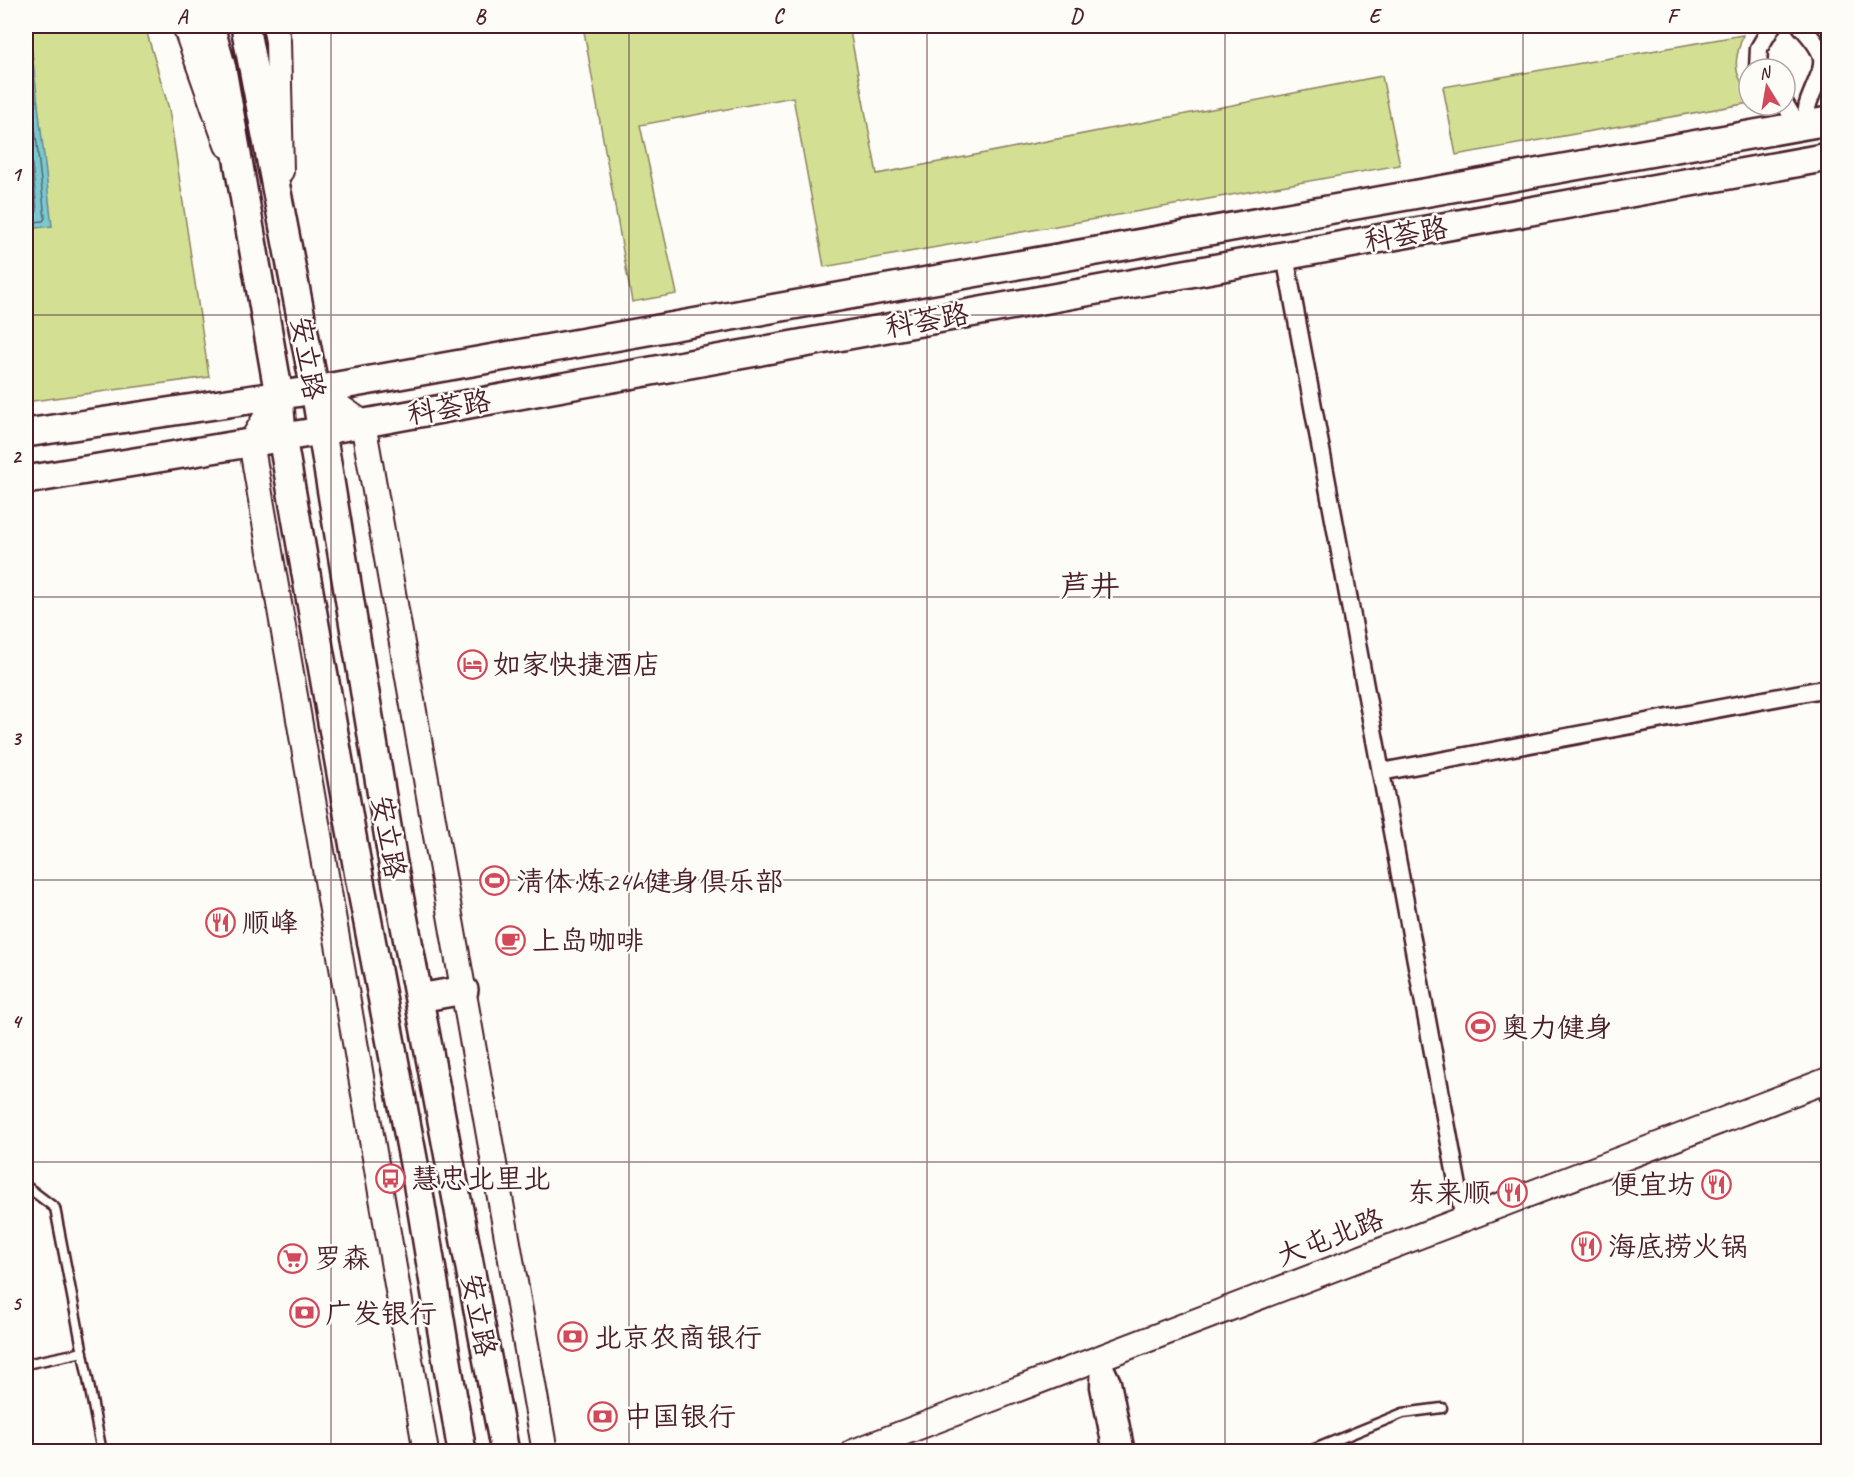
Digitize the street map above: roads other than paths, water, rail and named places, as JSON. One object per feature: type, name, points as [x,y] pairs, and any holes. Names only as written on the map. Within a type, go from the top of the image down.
[{"type":"main road","name":"安立路","points":[[210,26],[222,69],[279,395],[282,437],[359,876],[415,1168],[462,1452]]},
{"type":"main road","name":"安立路","points":[[245,26],[315,390],[393,863],[505,1452]]},
{"type":"main road","name":"科荟路","points":[[26,433],[315,390],[1804,119]]},
{"type":"main road","name":"科荟路","points":[[26,480],[363,423],[1828,159]]},
{"type":"main road","points":[[419,998],[464,990]]},
{"type":"street","name":"安立路","points":[[185,26],[243,191]]},
{"type":"street","name":"安立路","points":[[275,26],[278,41],[283,221]]},
{"type":"street","points":[[1759,57],[1759,48],[1772,26]]},
{"type":"street","points":[[1801,26],[1816,42],[1823,59],[1820,78],[1808,103],[1804,119]]},
{"type":"street","points":[[1285,256],[1464,1219]]},
{"type":"street","points":[[315,390],[363,423]]},
{"type":"street","name":"安立路","points":[[251,442],[279,395]]},
{"type":"street","name":"安立路","points":[[363,423],[545,1452]]},
{"type":"street","points":[[251,442],[426,1452]]},
{"type":"street","points":[[1381,772],[1828,688]]},
{"type":"street","name":"大屯北路","points":[[854,1452],[1824,1081]]},
{"type":"street","points":[[1100,1356],[1099,1387],[1112,1452]]},
{"type":"street","points":[[1100,1356],[1112,1382],[1126,1452]]},
{"type":"lane","points":[[1824,1081],[1828,1106]]},
{"type":"lane","points":[[26,1186],[55,1208],[102,1452]]},
{"type":"lane","points":[[26,1364],[82,1352]]},
{"type":"lane","points":[[1307,1452],[1403,1413],[1442,1408]]},
{"type":"water","points":[[26,26],[29,26],[52,226],[26,229]]},
{"type":"place","name":"如家快捷酒店","points":[[472,664]]},
{"type":"place","name":"清体·炼24h健身俱乐部","points":[[495,881]]},
{"type":"place","name":"顺峰","points":[[221,922]]},
{"type":"place","name":"上岛咖啡","points":[[511,940]]},
{"type":"place","name":"奥力健身","points":[[1480,1027]]},
{"type":"place","name":"慧忠北里北","points":[[390,1178]]},
{"type":"place","name":"便宜坊","points":[[1716,1184]]},
{"type":"place","name":"东来顺","points":[[1512,1192]]},
{"type":"place","name":"海底捞火锅","points":[[1587,1246]]},
{"type":"place","name":"罗森","points":[[293,1258]]},
{"type":"place","name":"广发银行","points":[[304,1313]]},
{"type":"place","name":"北京农商银行","points":[[573,1337]]},
{"type":"place","name":"中国银行","points":[[603,1416]]},
{"type":"district","name":"芦井","points":[[1090,586]]}]
